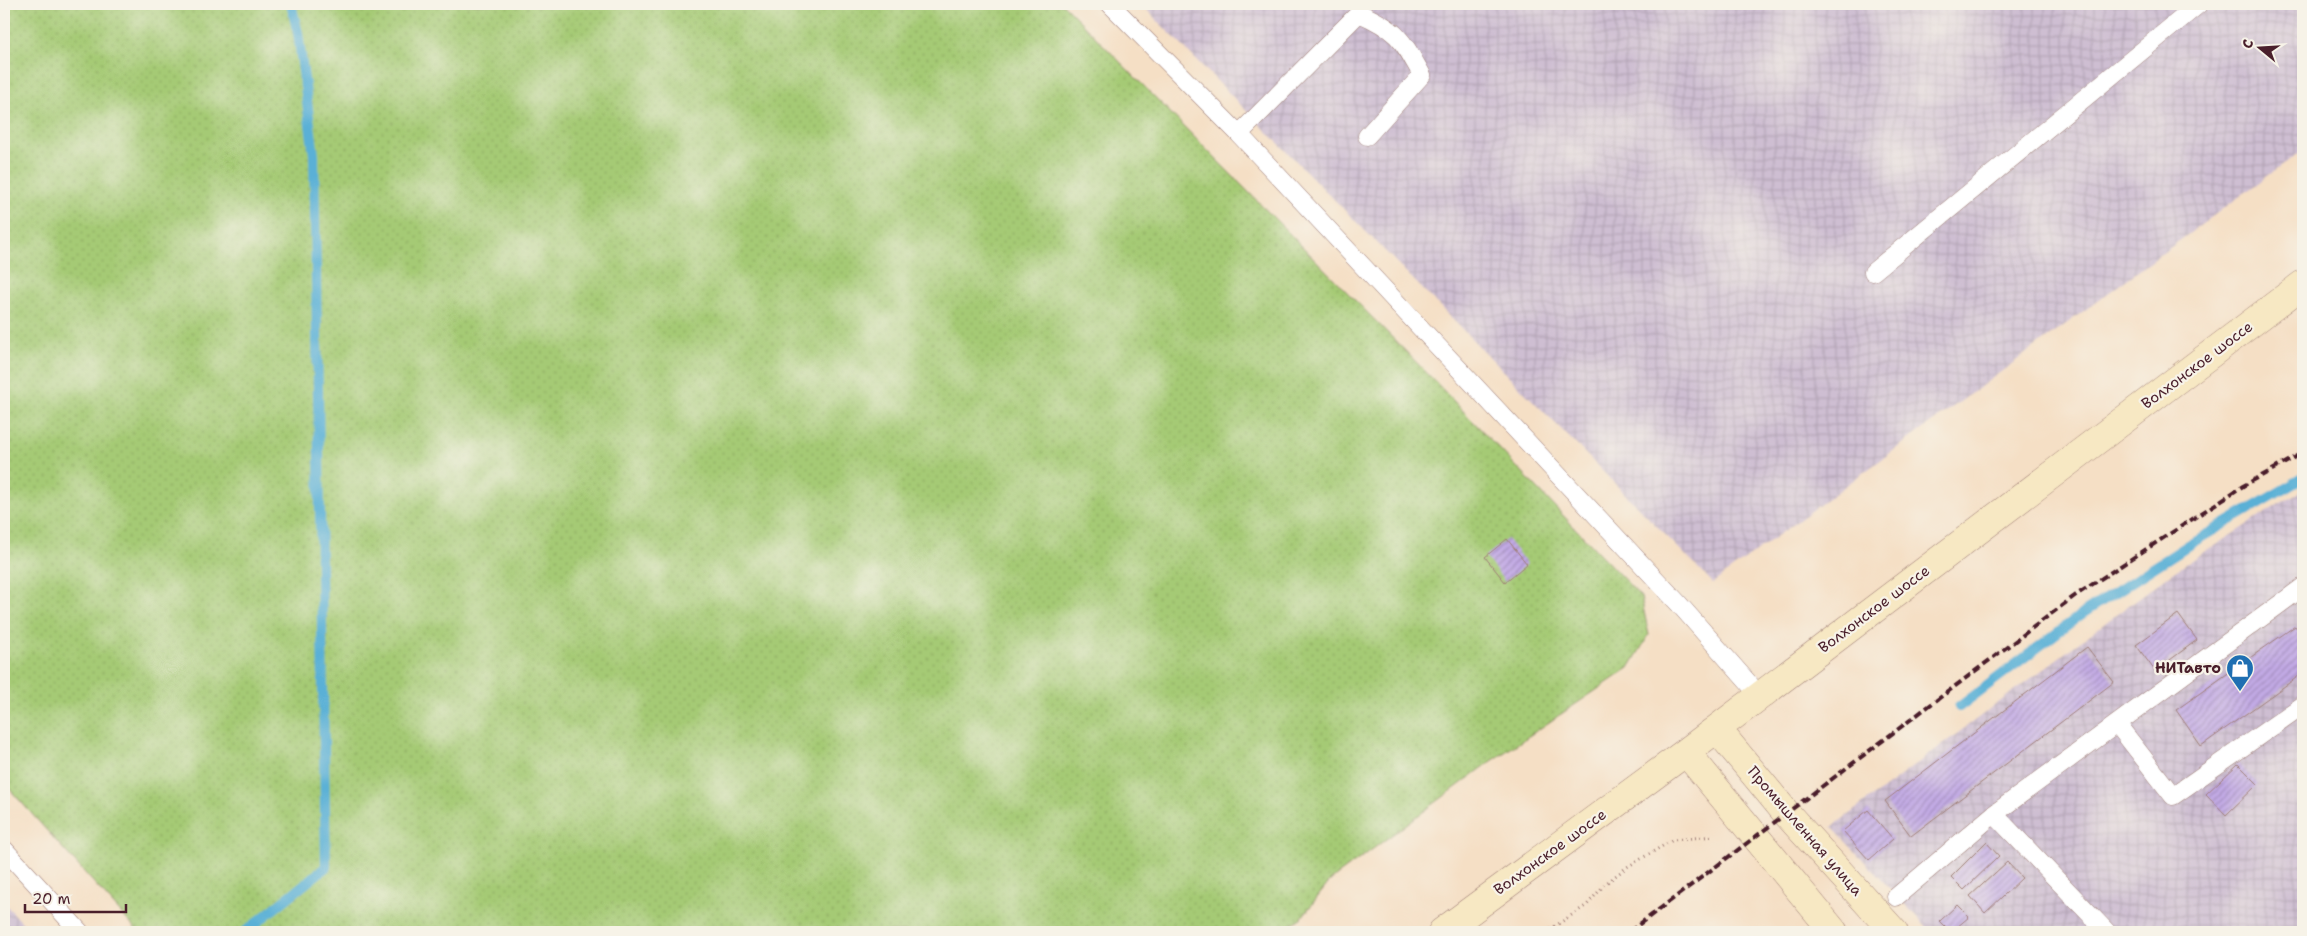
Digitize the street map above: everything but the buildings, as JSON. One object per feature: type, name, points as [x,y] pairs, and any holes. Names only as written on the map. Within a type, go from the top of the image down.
[{"type":"main road","name":"Волхонское шоссе","points":[[1442,932],[1717,729],[2303,284]]},
{"type":"main road","name":"Промышленная улица","points":[[1717,729],[1787,814],[1894,932]]},
{"type":"main road","points":[[1686,752],[1832,932]]},
{"type":"lane","points":[[1110,4],[1239,134],[1679,604],[1760,696]]},
{"type":"lane","points":[[1873,272],[2199,4]]},
{"type":"lane","points":[[1239,134],[1359,13],[1383,24],[1402,40],[1422,75],[1367,136]]},
{"type":"lane","points":[[1896,897],[1994,814],[2303,587]]},
{"type":"lane","points":[[2117,724],[2173,796],[2303,705]]},
{"type":"lane","points":[[1994,814],[2107,932]]},
{"type":"lane","points":[[4,849],[80,932]]},
{"type":"path","points":[[1546,932],[1587,905],[1605,884],[1627,868],[1673,840],[1730,834],[1743,823]]},
{"type":"shaded area","points":[[1141,4],[2303,4],[2303,150],[1713,583]]},
{"type":"shaded area","points":[[2303,491],[2303,932],[1931,932],[1832,827],[2172,573],[2287,499]]},
{"type":"shaded area","points":[[4,903],[31,932],[4,932]]},
{"type":"green space","points":[[4,4],[1063,4],[1426,372],[1641,597],[1649,635],[1629,668],[1489,763],[1331,880],[1302,917],[1281,932],[138,932],[4,783]]},
{"type":"waterway","points":[[245,932],[326,867],[314,155],[298,33],[291,4]]},
{"type":"waterway","points":[[1959,707],[2082,614],[2190,544],[2303,478]]},
{"type":"railway","points":[[1629,932],[2076,595],[2243,486],[2303,453]]},
{"type":"place","name":"НИТавто","points":[[2240,692]]}]
